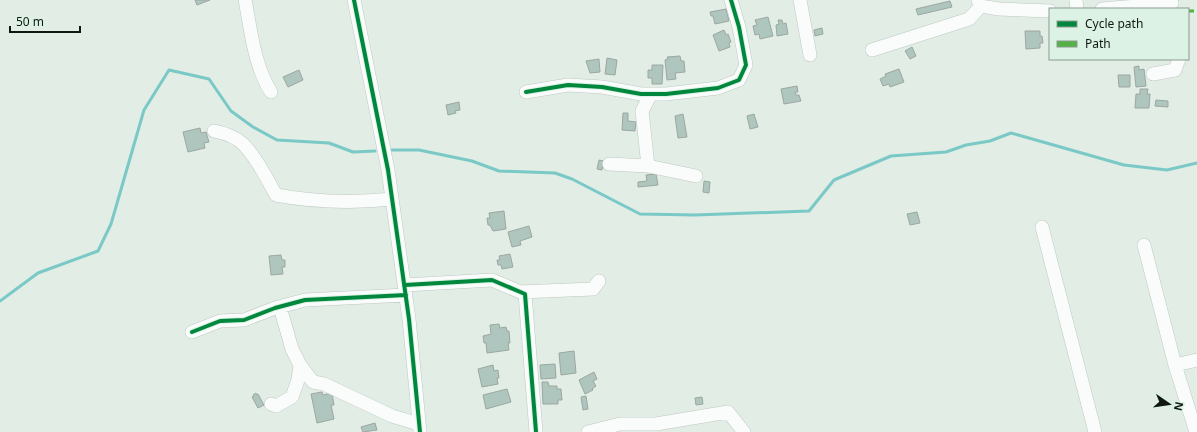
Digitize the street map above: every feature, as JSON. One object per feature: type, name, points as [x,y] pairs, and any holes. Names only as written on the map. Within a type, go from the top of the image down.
[{"type":"street","points":[[245,0],[255,54],[265,83],[271,92]]},
{"type":"street","points":[[280,306],[292,349],[300,365],[313,382],[324,384],[420,428],[409,319],[392,199],[385,155],[354,0]]},
{"type":"street","points":[[526,92],[568,85],[602,87],[641,94],[666,94],[718,88],[739,80],[746,65],[739,27],[731,0]]},
{"type":"street","points":[[800,0],[810,55]]},
{"type":"street","points":[[872,50],[969,19],[980,3],[999,9],[1049,11]]},
{"type":"street","points":[[1116,8],[1172,4]]},
{"type":"street","points":[[1154,74],[1175,70],[1179,60]]},
{"type":"street","points":[[648,166],[642,111],[651,94]]},
{"type":"street","points":[[214,131],[224,134],[244,144],[276,195],[299,199],[365,202],[392,199]]},
{"type":"street","points":[[609,164],[648,166],[696,176]]},
{"type":"street","points":[[1042,227],[1094,432]]},
{"type":"street","points":[[1144,245],[1175,365],[1196,432]]},
{"type":"street","points":[[192,332],[220,321],[244,320],[280,306],[305,300],[492,280],[525,294],[536,432]]},
{"type":"street","points":[[520,292],[593,289],[599,281]]},
{"type":"street","points":[[1175,365],[1197,360]]},
{"type":"street","points":[[271,404],[276,406],[292,397],[298,380],[300,365]]},
{"type":"street","points":[[588,432],[620,424],[656,424],[728,412],[744,432]]},
{"type":"building","points":[[195,0],[210,0],[197,5]]},
{"type":"building","points":[[950,1],[952,7],[918,15],[916,9]]},
{"type":"building","points":[[726,9],[729,21],[715,24],[713,16],[711,16],[710,12]]},
{"type":"building","points":[[768,17],[773,36],[760,39],[759,34],[755,35],[753,26],[757,25],[755,20]]},
{"type":"building","points":[[778,20],[782,20],[783,24],[786,23],[788,34],[777,36],[776,25],[779,24]]},
{"type":"building","points":[[822,28],[823,34],[815,36],[814,30]]},
{"type":"building","points":[[724,30],[726,35],[728,34],[731,42],[729,43],[730,47],[719,51],[713,35]]},
{"type":"building","points":[[1025,31],[1040,31],[1040,36],[1042,36],[1043,43],[1040,43],[1040,48],[1026,49]]},
{"type":"building","points":[[912,47],[916,56],[910,59],[905,51]]},
{"type":"building","points":[[680,56],[681,61],[684,61],[685,72],[675,73],[676,79],[667,80],[665,60],[668,59],[667,57]]},
{"type":"building","points":[[607,58],[617,60],[615,75],[605,74]]},
{"type":"building","points":[[599,59],[600,72],[590,73],[586,61]]},
{"type":"building","points":[[652,65],[663,65],[662,84],[652,84],[652,78],[648,78],[648,70],[652,70]]},
{"type":"building","points":[[1139,66],[1139,70],[1144,69],[1146,86],[1136,87],[1134,67]]},
{"type":"building","points":[[899,69],[904,82],[890,87],[889,84],[883,86],[880,79],[886,76],[885,74]]},
{"type":"building","points":[[299,70],[303,80],[288,87],[283,77]]},
{"type":"building","points":[[1118,75],[1130,75],[1130,87],[1119,87]]},
{"type":"building","points":[[797,86],[798,92],[795,92],[796,95],[799,95],[801,101],[784,104],[781,89]]},
{"type":"building","points":[[1140,89],[1148,89],[1147,94],[1150,94],[1149,108],[1135,108],[1136,94],[1140,94]]},
{"type":"building","points":[[1156,100],[1168,101],[1168,107],[1155,106]]},
{"type":"building","points":[[459,102],[460,110],[455,111],[456,113],[448,115],[446,105]]},
{"type":"building","points":[[623,113],[628,113],[628,121],[636,122],[635,131],[622,130]]},
{"type":"building","points":[[683,114],[687,137],[678,138],[675,116]]},
{"type":"building","points":[[754,114],[758,127],[750,129],[747,116]]},
{"type":"building","points":[[200,128],[201,133],[206,132],[209,142],[204,143],[205,148],[188,152],[183,132]]},
{"type":"building","points":[[599,160],[604,161],[602,170],[597,169]]},
{"type":"building","points":[[656,174],[658,185],[638,187],[638,182],[647,181],[646,175]]},
{"type":"building","points":[[704,181],[710,182],[709,193],[703,192]]},
{"type":"building","points":[[504,211],[506,229],[493,231],[490,225],[488,225],[487,218],[490,218],[489,213]]},
{"type":"building","points":[[917,212],[920,223],[910,225],[907,214]]},
{"type":"building","points":[[529,226],[532,237],[520,241],[521,245],[512,247],[508,232]]},
{"type":"building","points":[[510,254],[513,267],[502,269],[501,265],[498,265],[497,260],[500,260],[499,256]]},
{"type":"building","points":[[281,255],[282,260],[285,260],[285,267],[282,267],[283,274],[271,275],[269,256]]},
{"type":"building","points":[[499,324],[500,328],[506,327],[507,331],[509,331],[509,350],[487,353],[486,343],[484,343],[483,336],[491,334],[490,325]]},
{"type":"building","points":[[574,351],[576,373],[561,375],[559,353]]},
{"type":"building","points":[[555,364],[556,378],[541,379],[540,365]]},
{"type":"building","points":[[493,365],[494,371],[498,370],[498,384],[482,387],[478,369]]},
{"type":"building","points":[[594,372],[597,379],[593,381],[596,386],[592,389],[593,390],[585,394],[579,380]]},
{"type":"building","points":[[542,382],[548,382],[549,386],[557,386],[557,389],[561,389],[562,400],[558,400],[558,404],[543,404]]},
{"type":"building","points":[[507,389],[511,402],[486,409],[483,395]]},
{"type":"building","points":[[322,392],[323,395],[332,393],[334,405],[331,405],[334,419],[317,423],[311,394]]},
{"type":"building","points":[[256,393],[264,405],[258,408],[252,397]]},
{"type":"building","points":[[586,396],[588,409],[583,410],[581,397]]},
{"type":"building","points":[[702,397],[703,404],[696,405],[695,398]]},
{"type":"building","points":[[375,423],[377,430],[363,432],[361,427]]},
{"type":"waterway","points":[[0,301],[38,273],[98,251],[111,224],[144,110],[169,70],[209,79],[231,111],[253,127],[277,140],[329,143],[353,152],[375,151]]},
{"type":"waterway","points":[[392,150],[419,150],[472,161],[499,171],[555,173],[572,179],[640,214],[695,215],[809,211],[834,180],[891,156],[946,152],[966,145],[990,141],[1011,133],[1124,165],[1167,170],[1197,163]]},
{"type":"marked path","points":[[1189,11],[1197,11]]},
{"type":"cycle path","points":[[354,0],[388,170],[409,319],[420,432]]},
{"type":"cycle path","points":[[526,92],[568,85],[602,87],[641,94],[666,94],[718,88],[739,80],[746,65],[739,27],[731,0]]},
{"type":"cycle path","points":[[405,285],[492,280],[525,294],[536,432]]},
{"type":"cycle path","points":[[192,332],[220,321],[244,320],[275,308],[305,300],[406,295]]}]
